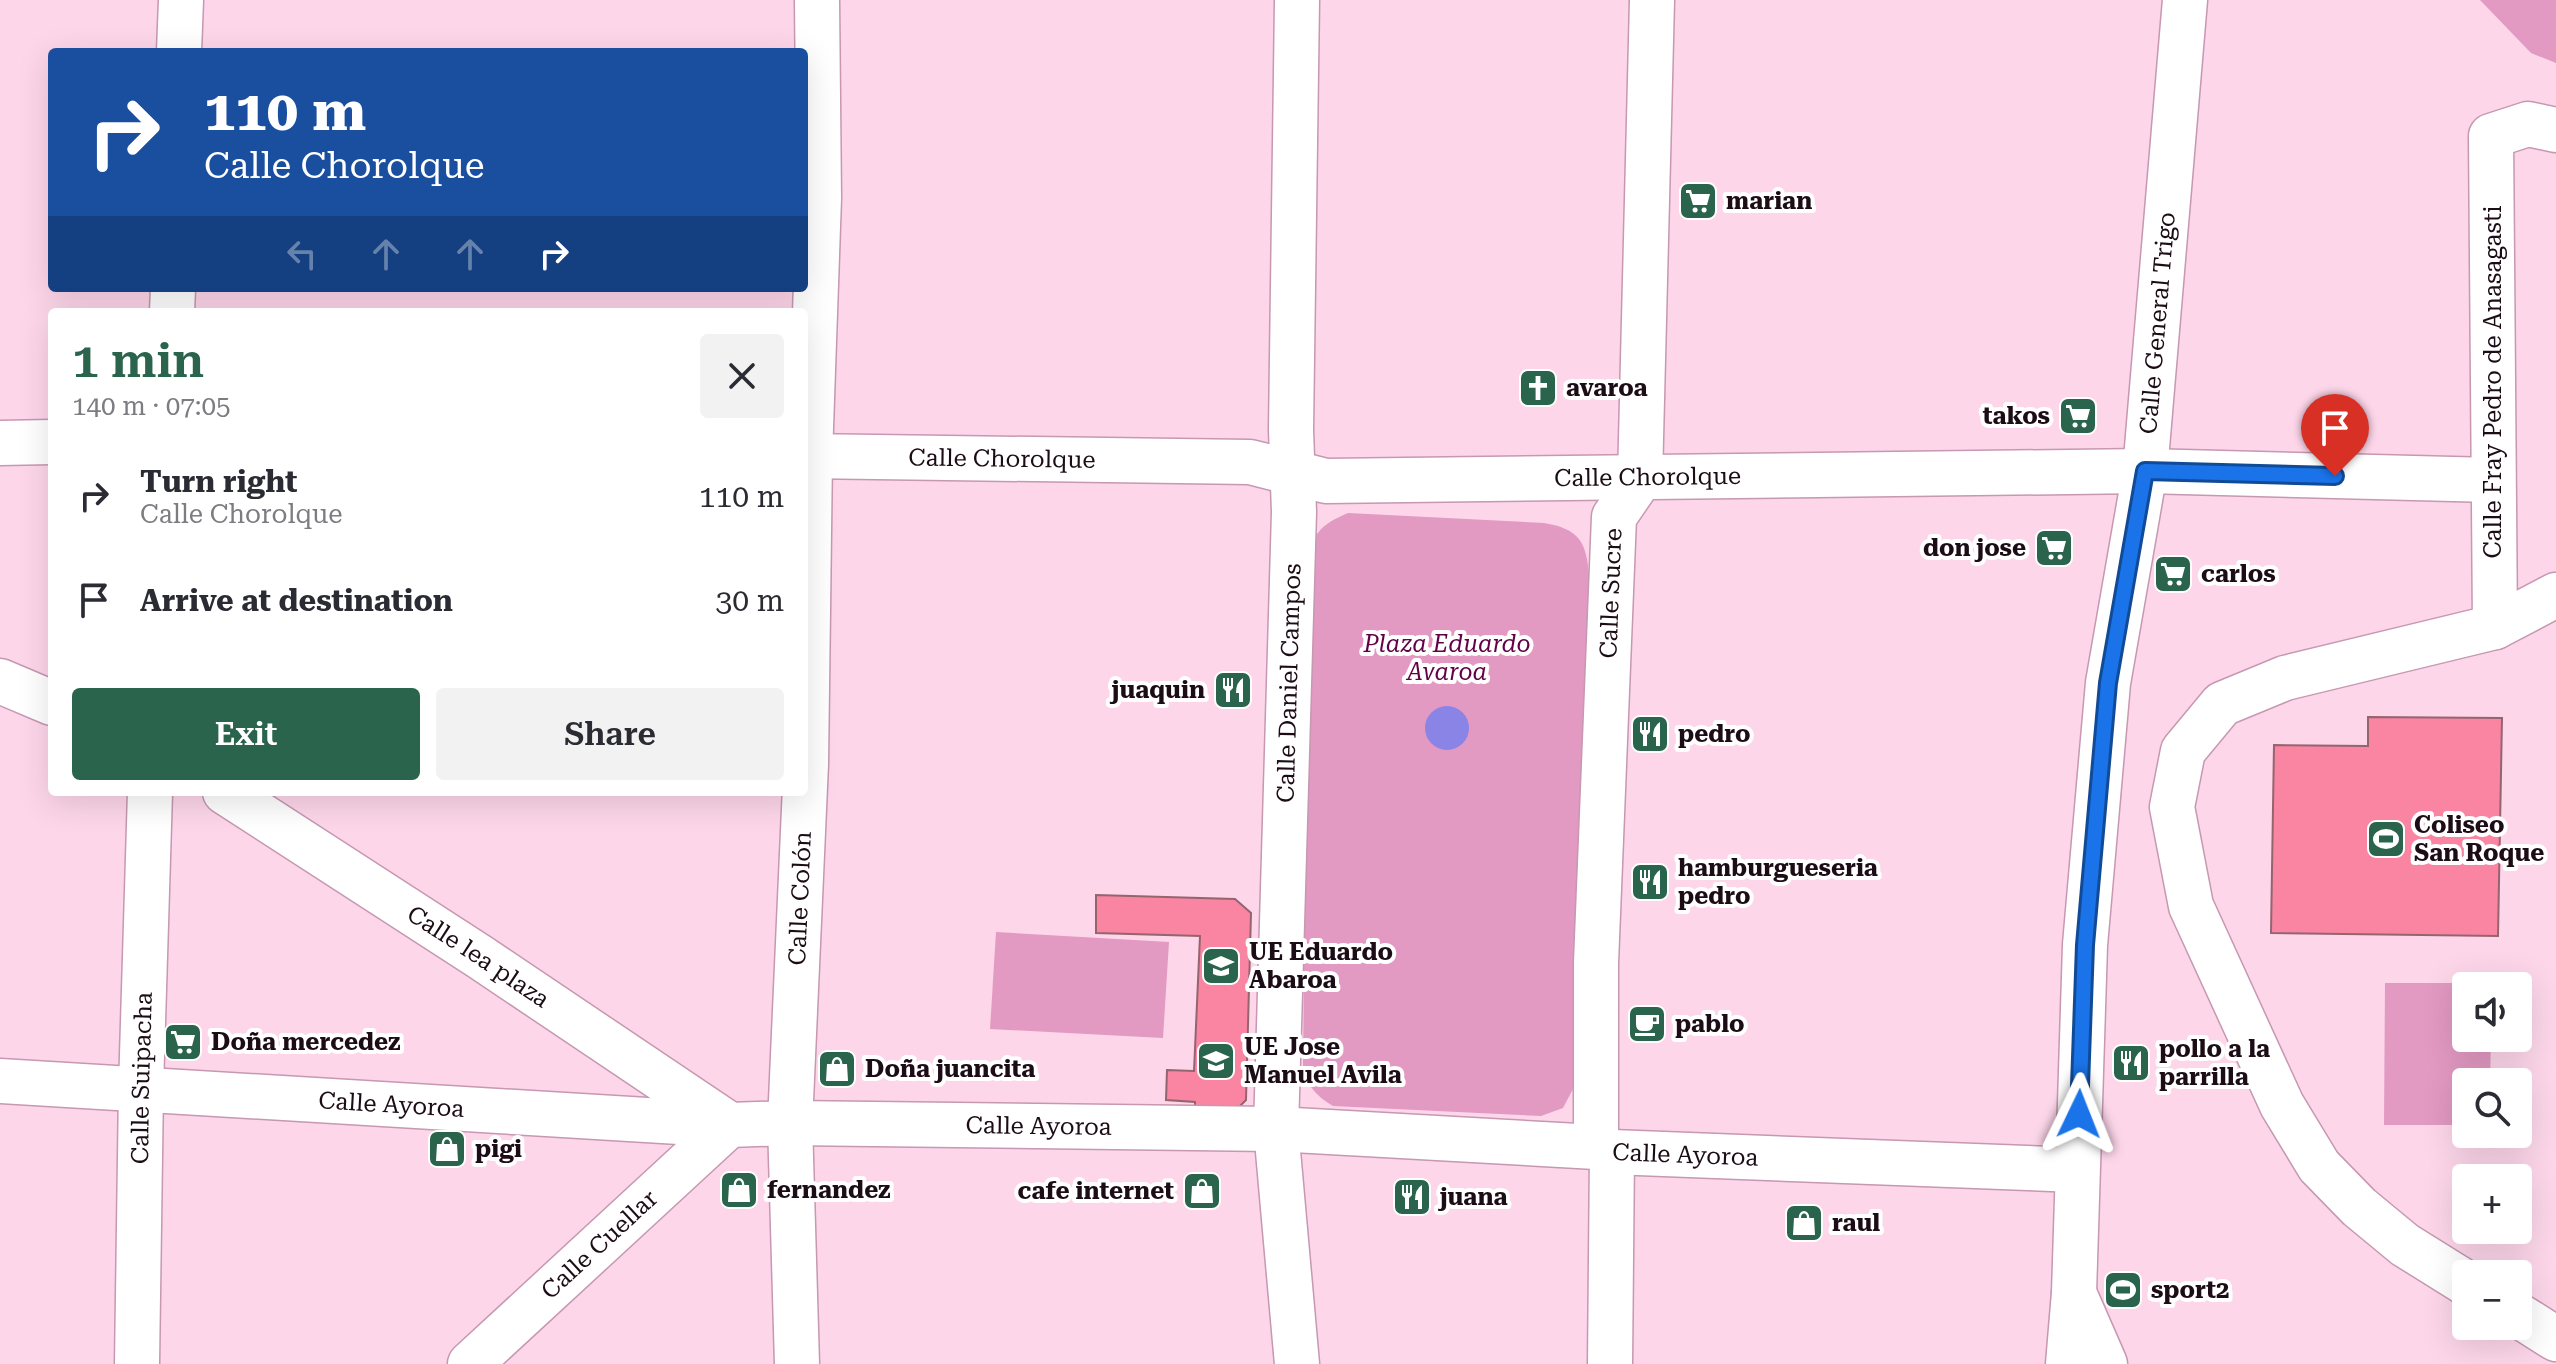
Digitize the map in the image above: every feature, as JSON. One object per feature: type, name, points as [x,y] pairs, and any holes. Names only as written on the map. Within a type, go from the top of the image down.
[{"type":"street","points":[[179,48],[181,0]]},
{"type":"street","name":"Calle Colón","points":[[808,434],[819,198],[817,0]]},
{"type":"street","name":"Calle Daniel Campos","points":[[1297,0],[1291,472],[1294,512],[1276,1129],[1297,1364]]},
{"type":"street","points":[[1640,479],[1652,0]]},
{"type":"street","name":"Calle General Trigo","points":[[2068,1364],[2074,1293],[2085,945],[2108,683],[2145,471],[2185,0]]},
{"type":"street","name":"Calle Fray Pedro de Anasagasti","points":[[2495,627],[2491,136],[2528,124],[2556,130]]},
{"type":"street","points":[[0,443],[48,442]]},
{"type":"street","name":"Calle Chorolque","points":[[808,456],[1250,462],[1326,481],[2145,471],[2492,480]]},
{"type":"street","name":"Calle Sucre","points":[[1610,1364],[1596,963],[1614,517],[1640,479]]},
{"type":"street","points":[[2452,1274],[2405,1245],[2359,1207],[2319,1166],[2282,1105],[2191,906],[2172,807],[2183,751],[2222,704],[2285,678],[2495,627],[2556,595]]},
{"type":"street","points":[[0,681],[48,701]]},
{"type":"street","name":"Calle Suipacha","points":[[137,1364],[150,796]]},
{"type":"street","name":"Calle lea plaza","points":[[231,796],[480,957],[729,1125]]},
{"type":"street","name":"Calle Colón","points":[[797,1364],[790,1123],[805,796]]},
{"type":"street","name":"Calle Ayoroa","points":[[0,1081],[729,1125],[790,1123],[1276,1129],[1604,1150],[2077,1170]]},
{"type":"street","name":"Calle Cuellar","points":[[470,1364],[729,1125]]},
{"type":"street","points":[[2074,1293],[2105,1364]]},
{"type":"street","points":[[2532,1324],[2556,1339]]},
{"type":"green space","points":[[2480,0],[2556,0],[2556,63],[2531,53]]},
{"type":"green space","name":"Plaza Eduardo Avaroa","points":[[1348,513],[1544,523],[1573,533],[1586,553],[1589,575],[1573,1089],[1563,1108],[1541,1116],[1333,1106],[1321,1098],[1307,1079],[1303,1065],[1308,565],[1312,545],[1319,532]]},
{"type":"green space","points":[[996,932],[1169,942],[1163,1038],[990,1029]]},
{"type":"green space","points":[[2385,983],[2452,983],[2452,1052],[2491,1052],[2490,1068],[2452,1068],[2452,1125],[2384,1125]]},
{"type":"shaded area","points":[[1447,706],[1462,713],[1469,728],[1462,743],[1447,750],[1432,743],[1425,728],[1432,713]]},
{"type":"building","name":"Coliseo San Roque","points":[[2368,717],[2502,718],[2498,936],[2271,933],[2274,745],[2368,746]]},
{"type":"building","points":[[1096,895],[1235,899],[1251,913],[1246,1100],[1232,1114],[1195,1113],[1195,1102],[1166,1100],[1167,1070],[1194,1071],[1200,936],[1096,933]]},
{"type":"place","name":"marian","points":[[1698,201]]},
{"type":"place","name":"avaroa","points":[[1538,388]]},
{"type":"place","name":"takos","points":[[2078,416]]},
{"type":"place","name":"don jose","points":[[2054,548]]},
{"type":"place","name":"carlos","points":[[2173,574]]},
{"type":"place","name":"juaquin","points":[[1233,690]]},
{"type":"place","name":"pedro","points":[[1650,734]]},
{"type":"place","name":"Coliseo San Roque","points":[[2386,839]]},
{"type":"place","name":"hamburgueseria pedro","points":[[1650,882]]},
{"type":"place","name":"UE Eduardo Abaroa","points":[[1221,966]]},
{"type":"place","name":"pablo","points":[[1647,1024]]},
{"type":"place","name":"Doña mercedez","points":[[183,1042]]},
{"type":"place","name":"UE Jose Manuel Avila","points":[[1216,1061]]},
{"type":"place","name":"pollo a la parrilla","points":[[2131,1063]]},
{"type":"place","name":"Doña juancita","points":[[837,1069]]},
{"type":"place","name":"pigi","points":[[447,1149]]},
{"type":"place","name":"fernandez","points":[[739,1190]]},
{"type":"place","name":"cafe internet","points":[[1202,1191]]},
{"type":"place","name":"juana","points":[[1412,1197]]},
{"type":"place","name":"raul","points":[[1804,1223]]},
{"type":"place","name":"sport2","points":[[2123,1290]]},
{"type":"route","points":[[2079,1114],[2085,945],[2108,683],[2145,471],[2335,476]]}]
